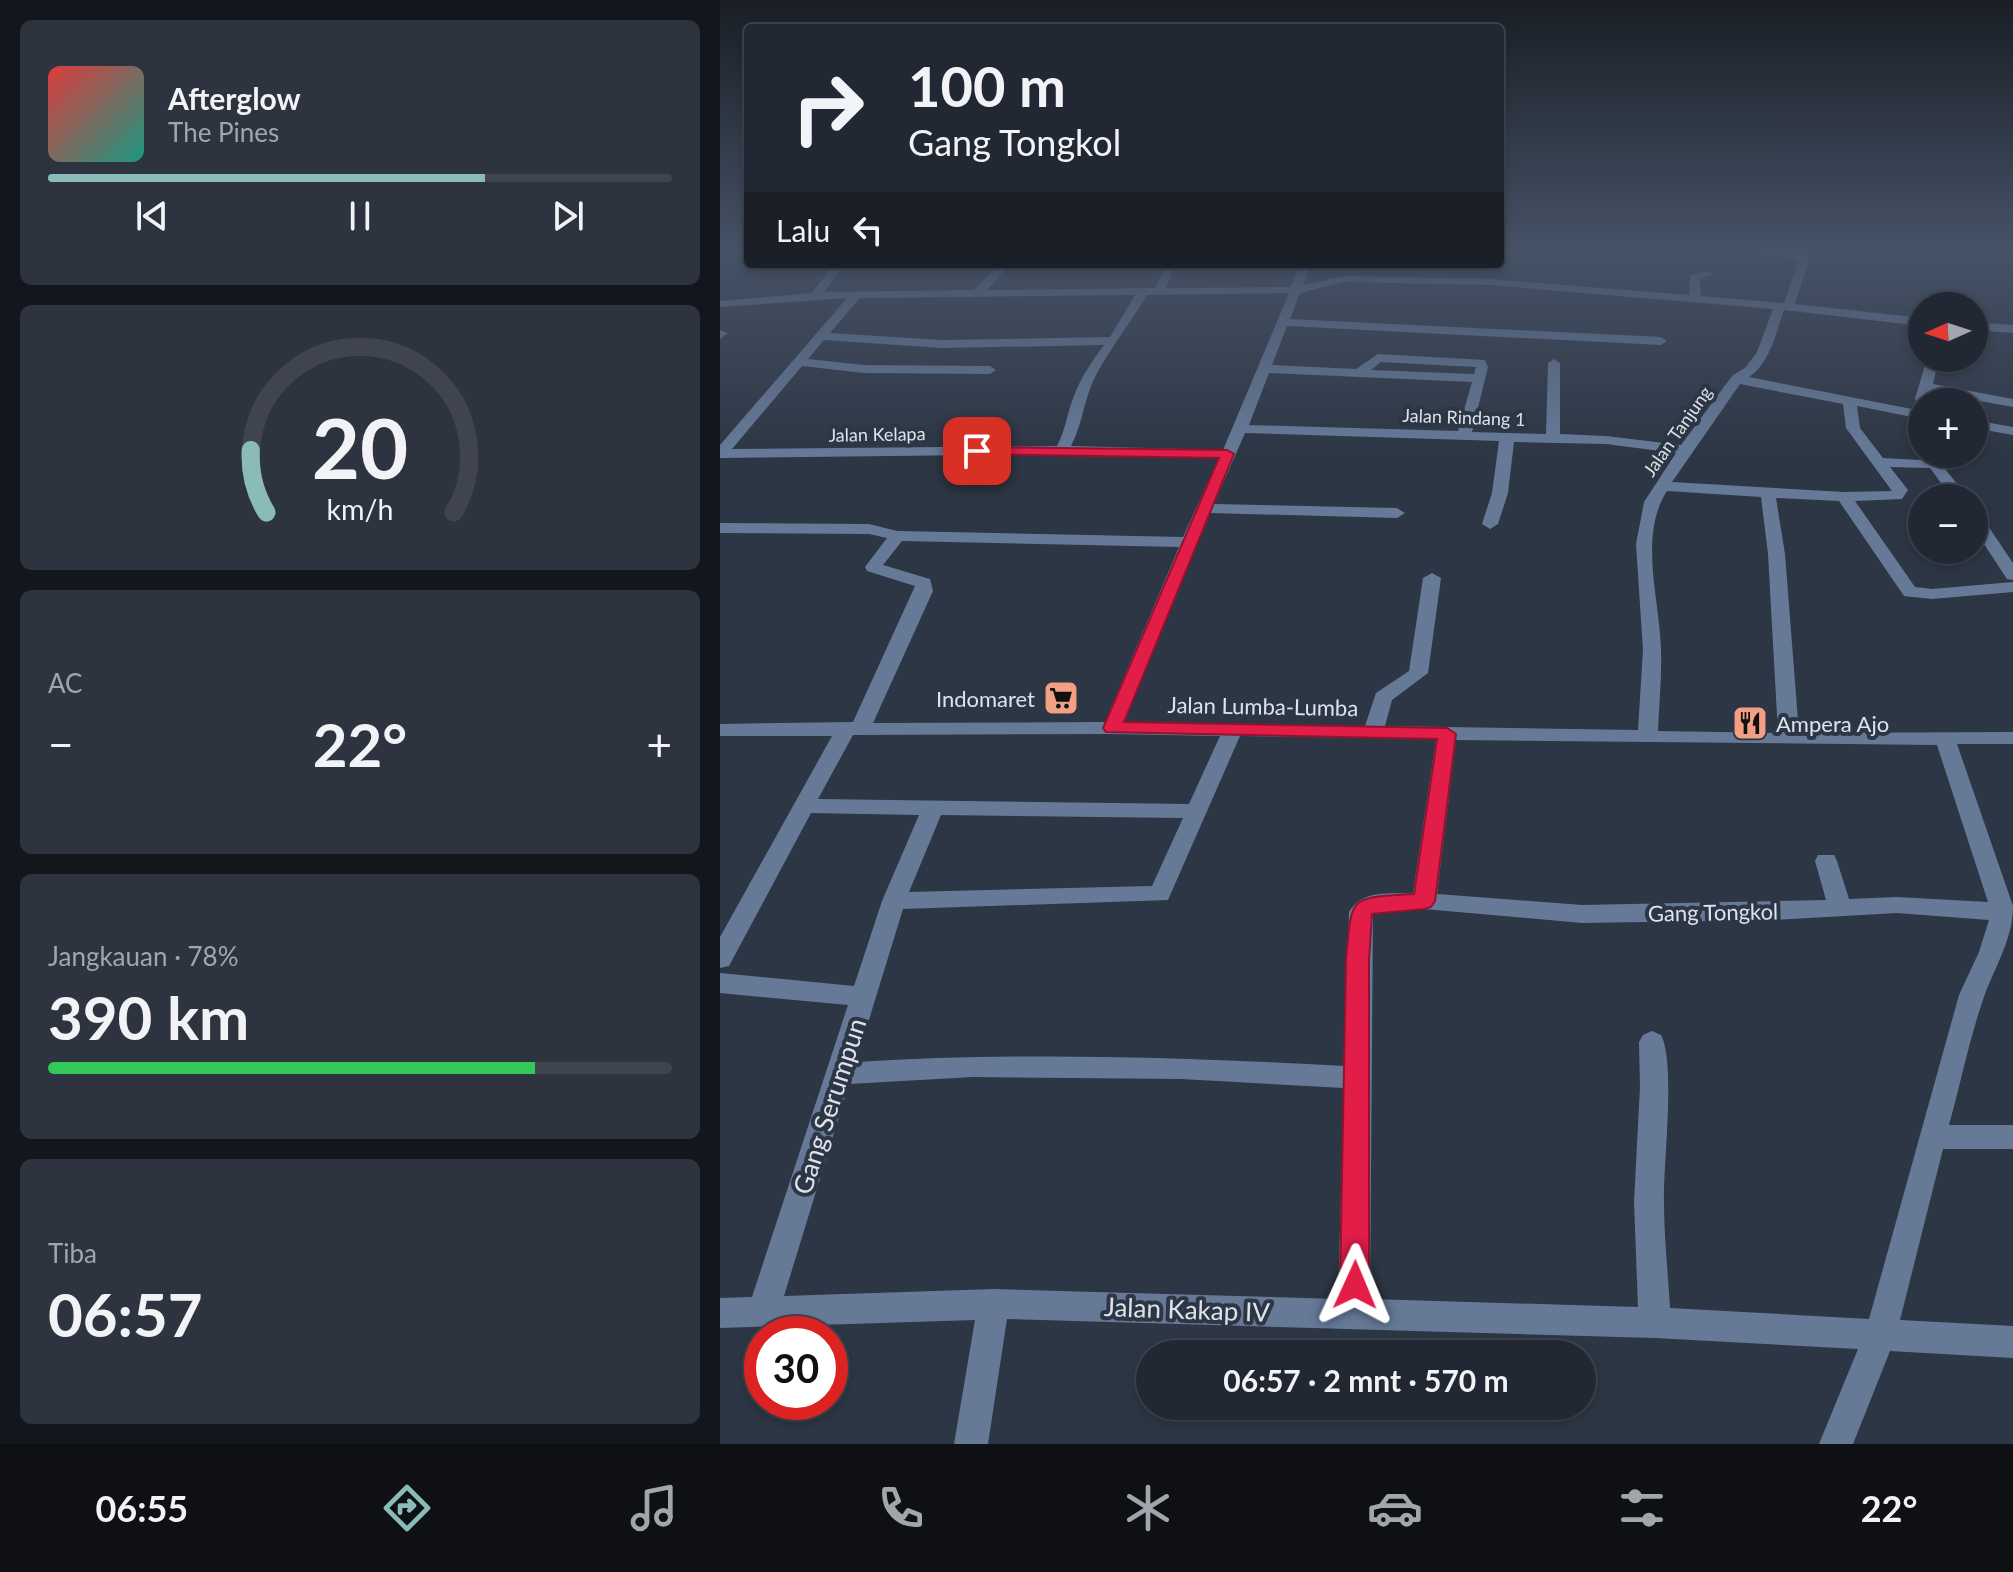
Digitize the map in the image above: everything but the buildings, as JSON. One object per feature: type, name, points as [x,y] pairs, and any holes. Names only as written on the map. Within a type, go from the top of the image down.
[{"type":"street","points":[[720,454],[836,318]]},
{"type":"street","points":[[1062,450],[1073,429],[1079,399],[1090,374],[1127,318]]},
{"type":"street","points":[[1112,728],[1285,318]]},
{"type":"street","name":"Jalan Tanjung","points":[[1648,737],[1652,650],[1644,544],[1652,502],[1685,450],[1737,379],[1751,370],[1778,318]]},
{"type":"street","points":[[1284,322],[1661,341]]},
{"type":"street","points":[[1988,327],[2013,329]]},
{"type":"street","points":[[821,336],[942,344],[1113,341]]},
{"type":"street","points":[[800,362],[864,369],[990,370]]},
{"type":"street","points":[[1553,438],[1554,363]]},
{"type":"street","points":[[1265,369],[1478,378],[1464,435]]},
{"type":"street","points":[[1929,372],[1925,387],[2013,403]]},
{"type":"street","points":[[1737,379],[1908,412]]},
{"type":"street","points":[[1662,486],[1768,494],[1897,496],[1900,490],[1853,428],[1849,401]]},
{"type":"street","points":[[1988,427],[2013,431]]},
{"type":"street","name":"Jalan Rindang 1","points":[[1240,429],[1606,440],[1685,450]]},
{"type":"street","points":[[1490,524],[1500,493],[1507,437]]},
{"type":"street","name":"Jalan Kelapa","points":[[720,454],[1062,450],[1227,454]]},
{"type":"street","points":[[1878,462],[1934,464],[1949,484]]},
{"type":"street","points":[[1768,494],[1779,564],[1783,682],[1789,739]]},
{"type":"street","points":[[1844,497],[1910,592],[1932,594],[2013,587]]},
{"type":"street","points":[[1206,508],[1397,513]]},
{"type":"street","points":[[720,528],[869,529],[897,536],[1189,542]]},
{"type":"street","points":[[720,959],[804,806],[854,727],[924,591],[924,583],[915,578],[873,567],[897,536]]},
{"type":"street","points":[[1988,538],[2013,575]]},
{"type":"street","name":"Jalan Lumba-Lumba","points":[[1374,731],[1383,697],[1418,673],[1432,578]]},
{"type":"street","name":"Jalan Lumba-Lumba","points":[[720,730],[1112,728],[1789,739],[2013,738]]},
{"type":"street","points":[[894,901],[1160,894],[1233,730]]},
{"type":"street","points":[[1424,901],[1447,734]]},
{"type":"street","points":[[1836,1444],[1881,1333],[1972,995],[1991,952],[2003,912],[1945,738]]},
{"type":"street","points":[[804,806],[1198,811]]},
{"type":"street","name":"Gang Serumpun","points":[[763,1311],[894,901],[933,808]]},
{"type":"street","points":[[1826,861],[1840,907]]},
{"type":"street","name":"Gang Tongkol","points":[[1354,1313],[1361,912],[1368,904],[1424,901],[1582,914],[1772,911],[1897,905],[2003,912]]},
{"type":"street","points":[[720,983],[864,997]]},
{"type":"street","points":[[1652,1042],[1654,1087],[1649,1202],[1655,1323]]},
{"type":"street","points":[[839,1074],[973,1066],[1181,1068],[1357,1078]]},
{"type":"street","points":[[1932,1137],[2013,1137]]},
{"type":"street","points":[[971,1444],[994,1304]]},
{"type":"street","name":"Jalan Kakap IV","points":[[720,1313],[994,1304],[1655,1323],[2013,1342]]},
{"type":"place","name":"Indomaret","points":[[1061,698]]},
{"type":"place","name":"Ampera Ajo","points":[[1750,723]]},
{"type":"route","points":[[977,451],[1227,454],[1112,728],[1447,734],[1424,901],[1368,904],[1361,912],[1355,1285]]}]
